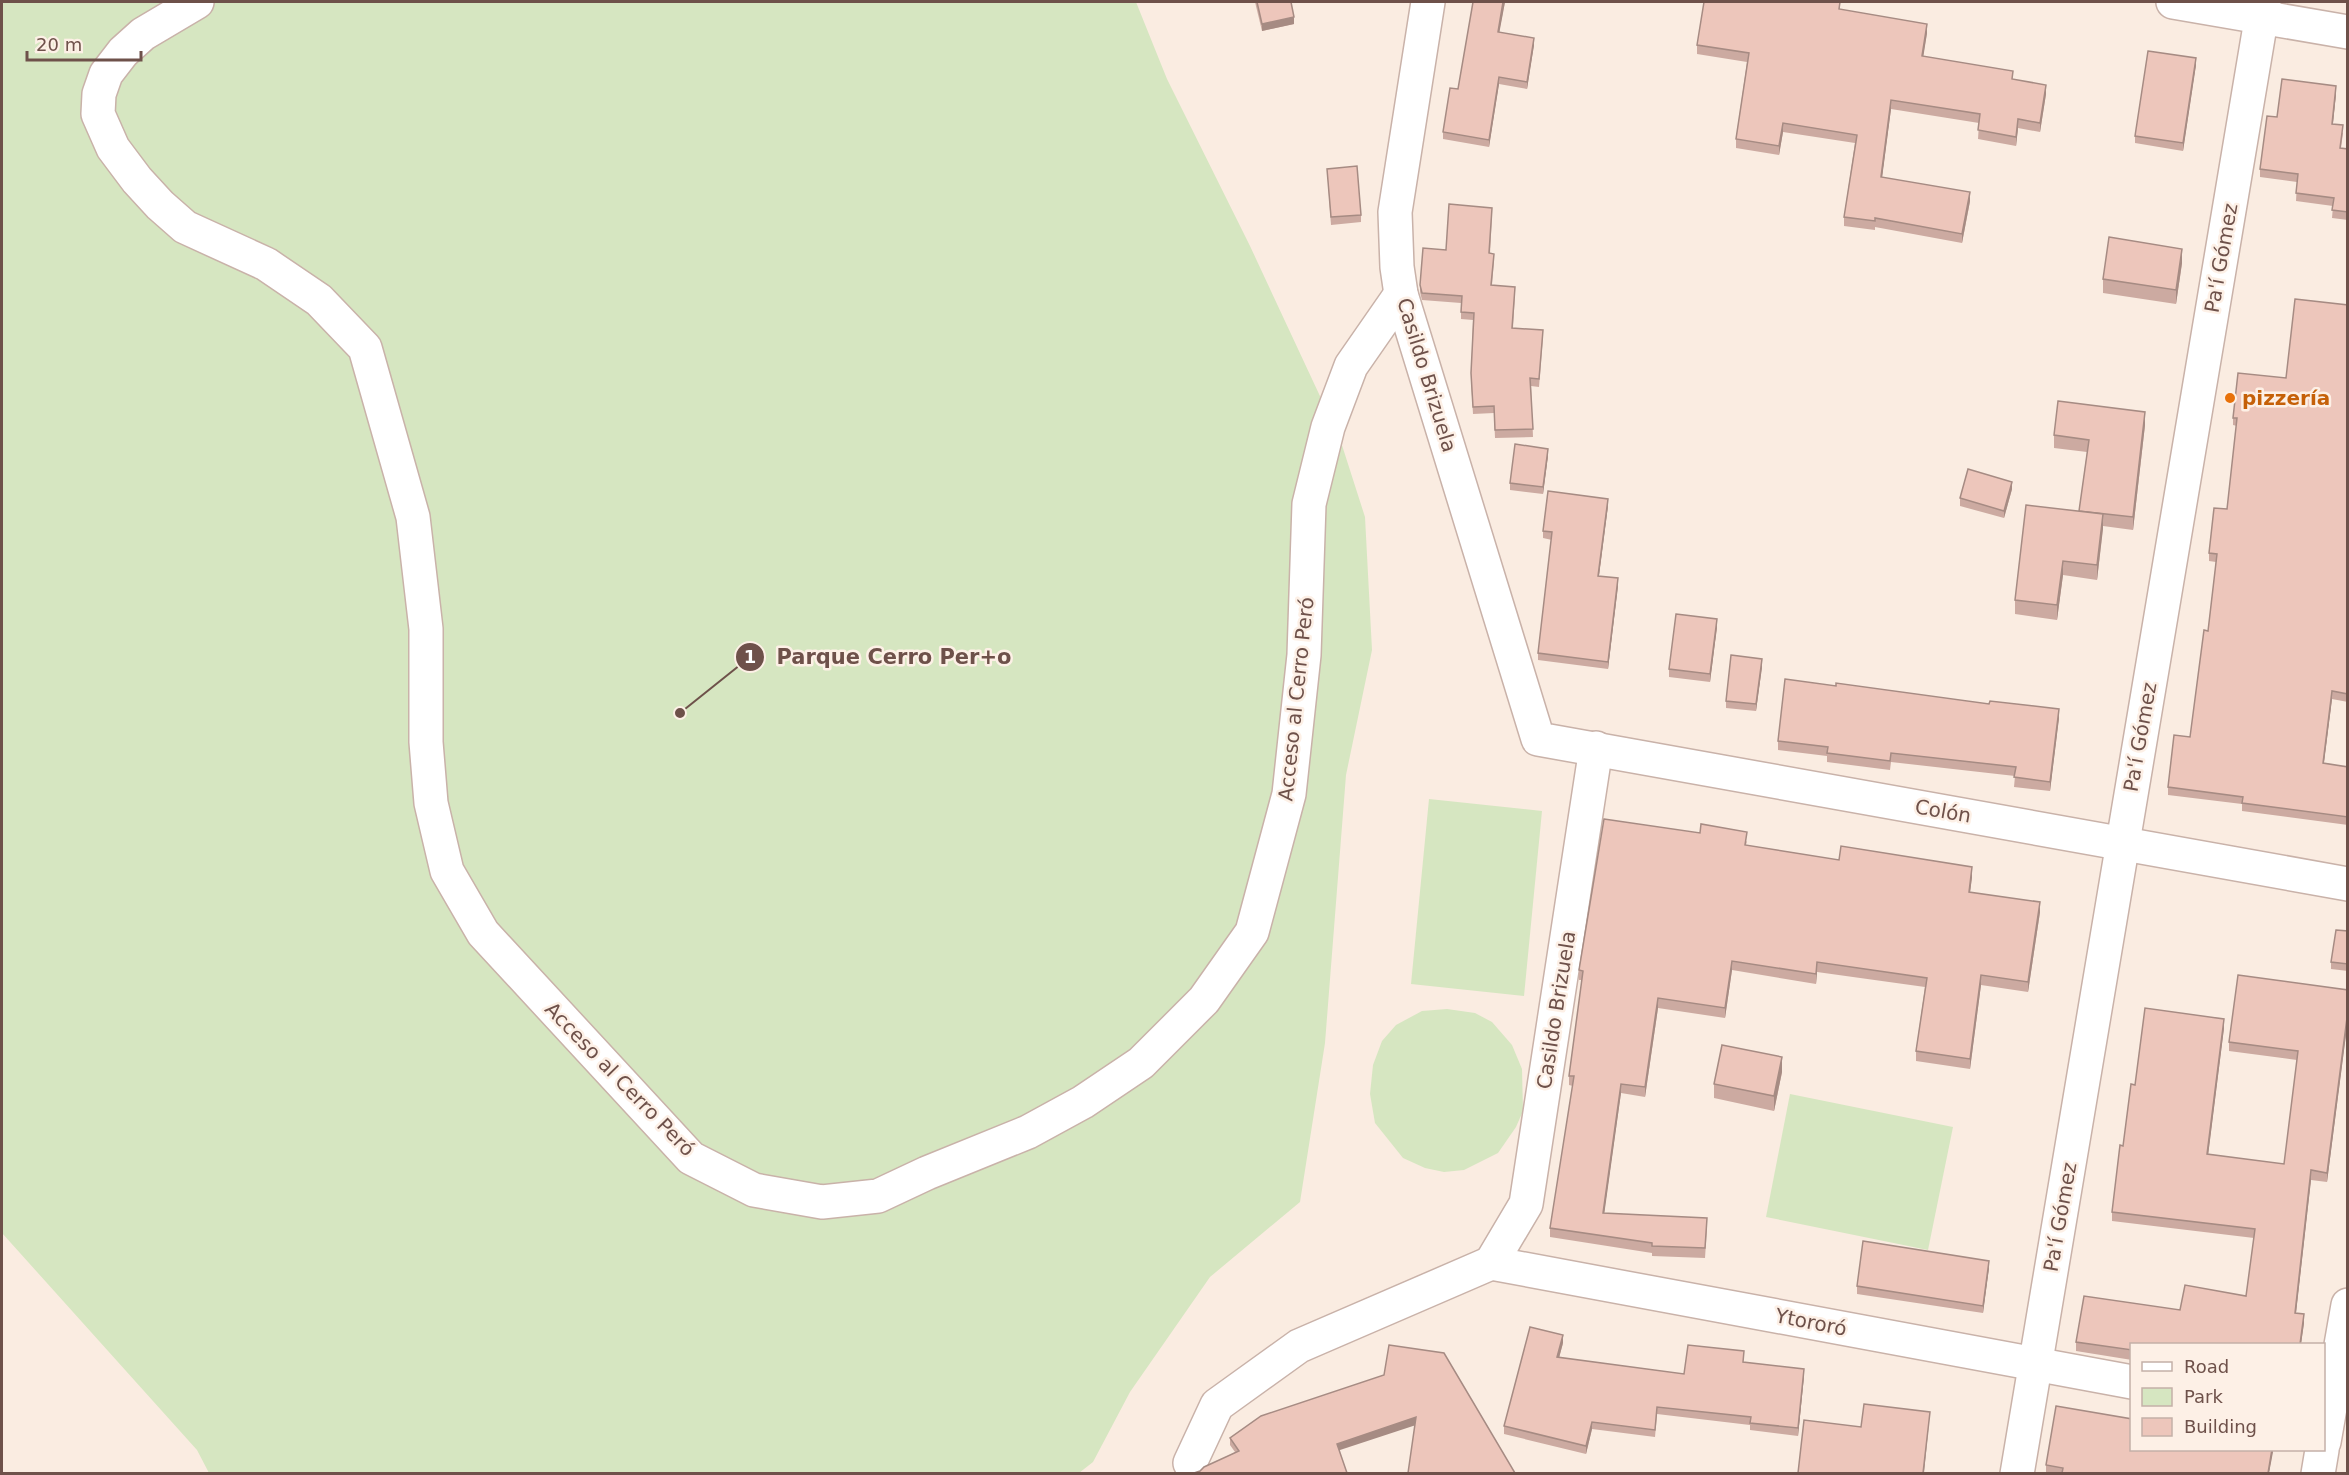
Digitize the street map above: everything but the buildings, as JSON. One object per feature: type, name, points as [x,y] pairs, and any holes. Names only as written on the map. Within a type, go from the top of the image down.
[{"type":"street","name":"Acceso al Cerro Peró","points":[[197,2],[143,34],[123,52],[106,74],[99,94],[98,114],[113,148],[137,180],[177,220],[185,227],[266,264],[319,300],[365,348],[413,517],[426,629],[426,742],[430,804],[447,871],[483,933],[691,1158],[754,1190],[822,1202],[878,1196],[1028,1132],[1083,1102],[1141,1063],[1204,1000],[1252,932],[1289,794],[1304,655],[1309,504],[1328,427],[1351,366],[1401,294]]},
{"type":"street","name":"Casildo Brizuela","points":[[1428,2],[1395,212],[1397,267],[1401,294],[1538,739]]},
{"type":"street","points":[[2173,2],[2263,9],[2348,32]]},
{"type":"street","name":"Pa'í Gómez","points":[[2017,1473],[2263,9]]},
{"type":"street","name":"Colón","points":[[1538,739],[2348,884]]},
{"type":"street","name":"Casildo Brizuela","points":[[1491,1263],[1526,1204],[1596,748]]},
{"type":"street","points":[[1190,1463],[1217,1405],[1299,1346],[1491,1263]]},
{"type":"street","name":"Ytororó","points":[[1491,1263],[2130,1382]]},
{"type":"street","points":[[2325,1446],[2348,1305]]},
{"type":"street","points":[[2318,1473],[2324,1451]]},
{"type":"green space","points":[[2,2],[1136,2],[1167,79],[1250,246],[1340,439],[1365,517],[1372,650],[1346,775],[1325,1043],[1300,1202],[1210,1277],[1130,1392],[1093,1462],[1079,1473],[209,1473],[197,1450],[2,1233]]},
{"type":"green space","points":[[1429,799],[1542,811],[1524,996],[1411,984]]},
{"type":"green space","points":[[1447,1009],[1475,1013],[1492,1022],[1512,1045],[1522,1069],[1523,1111],[1516,1127],[1498,1153],[1464,1170],[1444,1172],[1425,1168],[1403,1158],[1375,1123],[1370,1094],[1373,1065],[1382,1041],[1396,1025],[1422,1011]]},
{"type":"green space","points":[[1790,1094],[1953,1127],[1928,1250],[1766,1217]]},
{"type":"place","name":"pizzería","points":[[2230,398]]},
{"type":"place","name":"Parque Cerro Per+o","points":[[680,713]]}]
